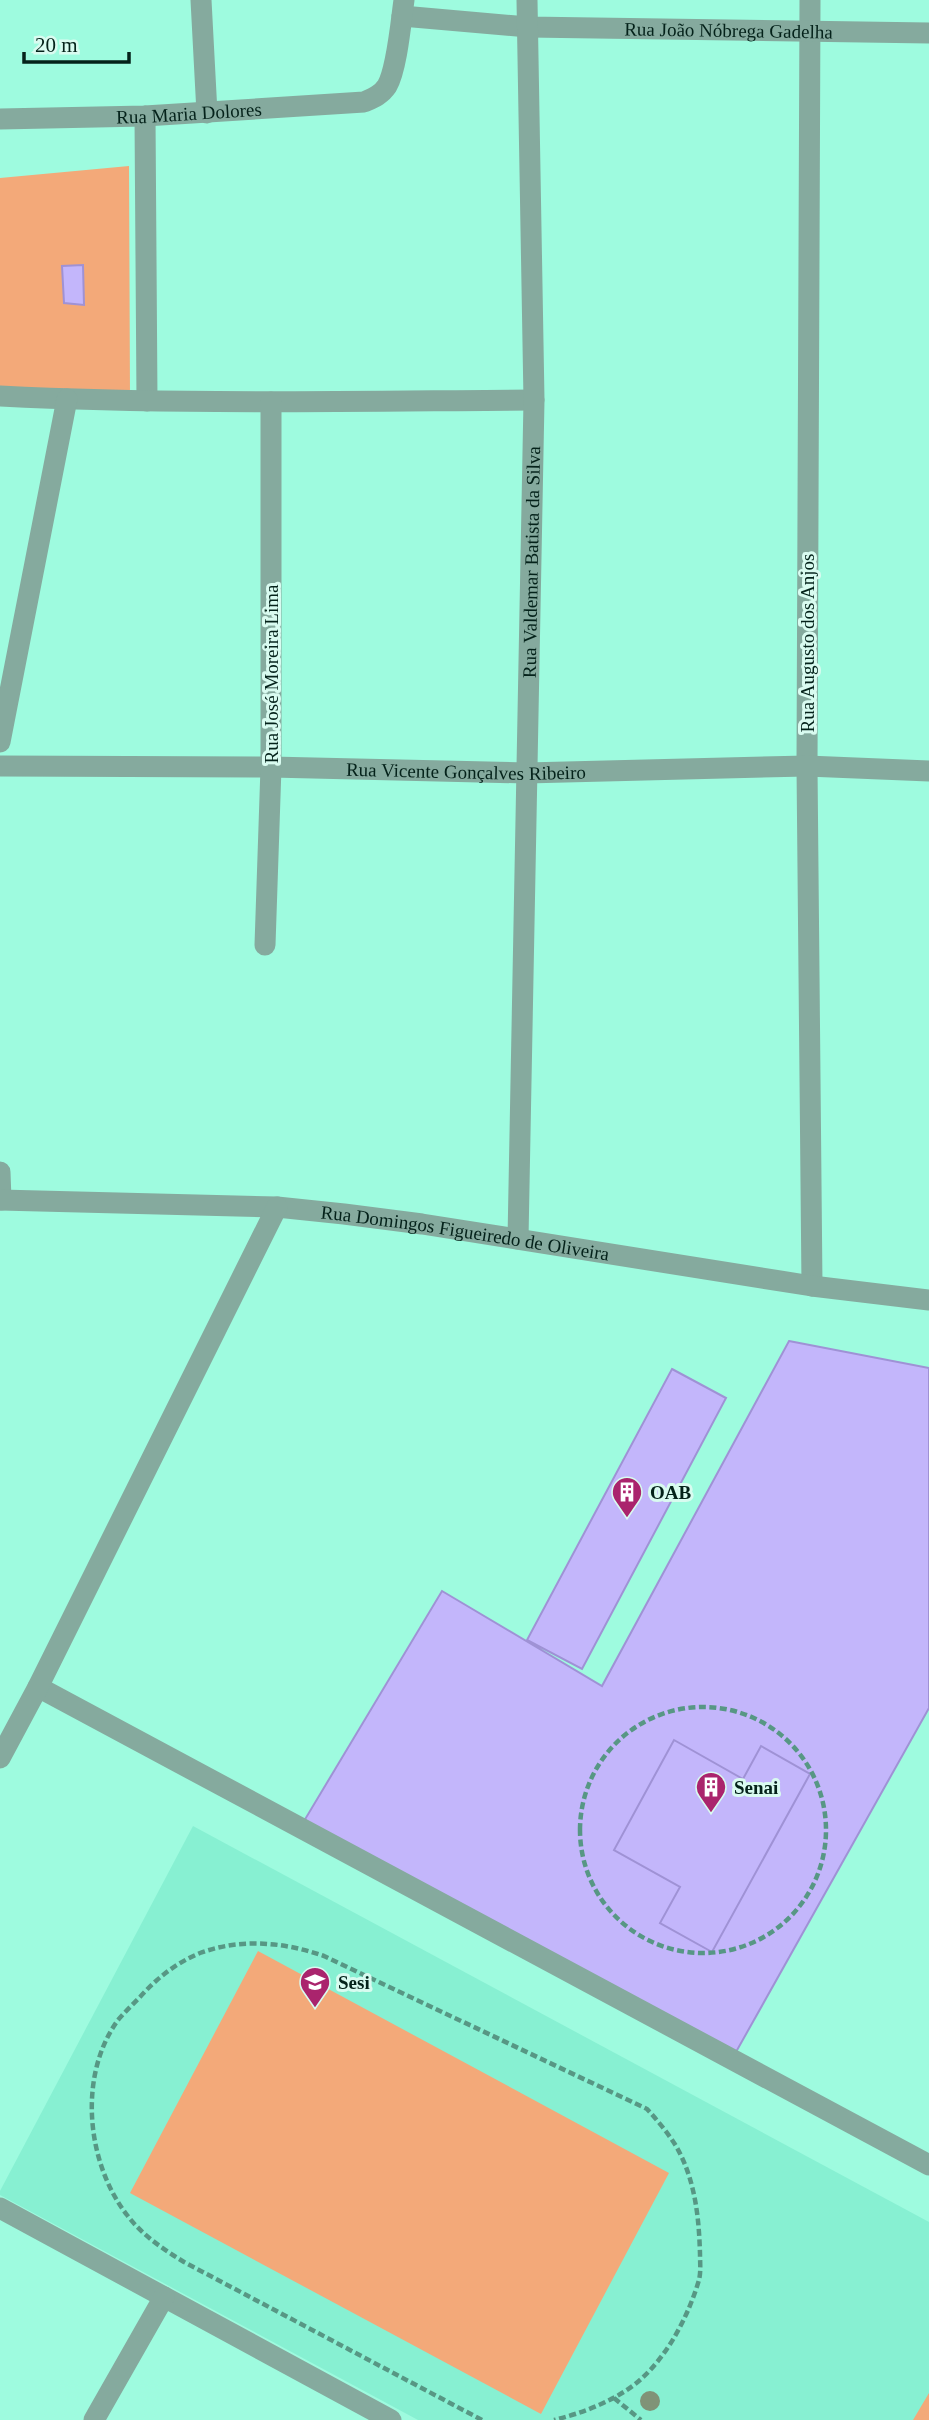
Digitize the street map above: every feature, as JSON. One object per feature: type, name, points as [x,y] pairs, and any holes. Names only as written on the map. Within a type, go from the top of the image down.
[{"type":"street","points":[[201,0],[207,113]]},
{"type":"street","name":"Rua Valdemar Batista da Silva","points":[[518,1240],[534,400],[527,0]]},
{"type":"street","name":"Rua Augusto dos Anjos","points":[[810,0],[807,765],[813,1286]]},
{"type":"street","points":[[403,8],[528,27]]},
{"type":"street","name":"Rua Maria Dolores","points":[[0,119],[145,116],[353,104],[377,96],[386,88],[392,75],[403,8]]},
{"type":"street","name":"Rua João Nóbrega Gadelha","points":[[528,27],[929,33]]},
{"type":"street","points":[[145,116],[147,401]]},
{"type":"street","points":[[0,396],[271,402],[534,400]]},
{"type":"street","points":[[0,742],[67,399]]},
{"type":"street","name":"Rua José Moreira Lima","points":[[265,945],[271,767],[271,402]]},
{"type":"street","name":"Rua Vicente Gonçalves Ribeiro","points":[[0,766],[271,767],[527,774],[807,765],[929,771]]},
{"type":"street","points":[[0,1172],[1,1200]]},
{"type":"street","name":"Rua Domingos Figueiredo de Oliveira","points":[[1,1200],[277,1207],[422,1224],[813,1286],[929,1300]]},
{"type":"street","points":[[0,1758],[277,1207]]},
{"type":"street","points":[[38,1687],[929,2165]]},
{"type":"street","points":[[0,2208],[391,2420]]},
{"type":"street","points":[[94,2420],[164,2297]]},
{"type":"path","points":[[701,1705],[742,1712],[778,1731],[806,1762],[823,1799],[826,1841],[816,1881],[794,1915],[762,1940],[724,1954],[683,1954],[645,1941],[612,1916],[590,1882],[579,1843],[582,1802],[598,1764],[624,1733],[660,1713],[701,1705]]},
{"type":"path","points":[[482,2420],[184,2262],[152,2240],[127,2215],[111,2191],[100,2164],[93,2131],[93,2093],[98,2066],[118,2020],[157,1978],[201,1953],[239,1944],[268,1943],[298,1947],[324,1956],[647,2109],[677,2148],[692,2182],[699,2226],[700,2278],[668,2348],[640,2380],[614,2398],[554,2420]]},
{"type":"path","points":[[614,2398],[641,2420]]},
{"type":"shaded area","points":[[129,166],[130,399],[0,392],[0,178]]},
{"type":"shaded area","name":"Sesi","points":[[193,1826],[929,2222],[929,2420],[418,2420],[0,2195]]},
{"type":"shaded area","points":[[258,1951],[669,2173],[541,2414],[130,2193]]},
{"type":"shaded area","points":[[929,2393],[929,2420],[913,2420]]},
{"type":"building","points":[[83,265],[84,305],[64,303],[62,266]]},
{"type":"building","points":[[789,1341],[929,1368],[929,1708],[736,2052],[304,1821],[442,1591],[602,1686]]},
{"type":"building","name":"OAB","points":[[672,1369],[726,1398],[582,1669],[527,1640]]},
{"type":"building","name":"Senai","points":[[674,1740],[743,1779],[761,1746],[810,1774],[712,1952],[660,1923],[680,1887],[614,1850]]},
{"type":"place","name":"OAB","points":[[627,1519]]},
{"type":"place","name":"Senai","points":[[711,1814]]},
{"type":"place","name":"Sesi","points":[[315,2009]]}]
